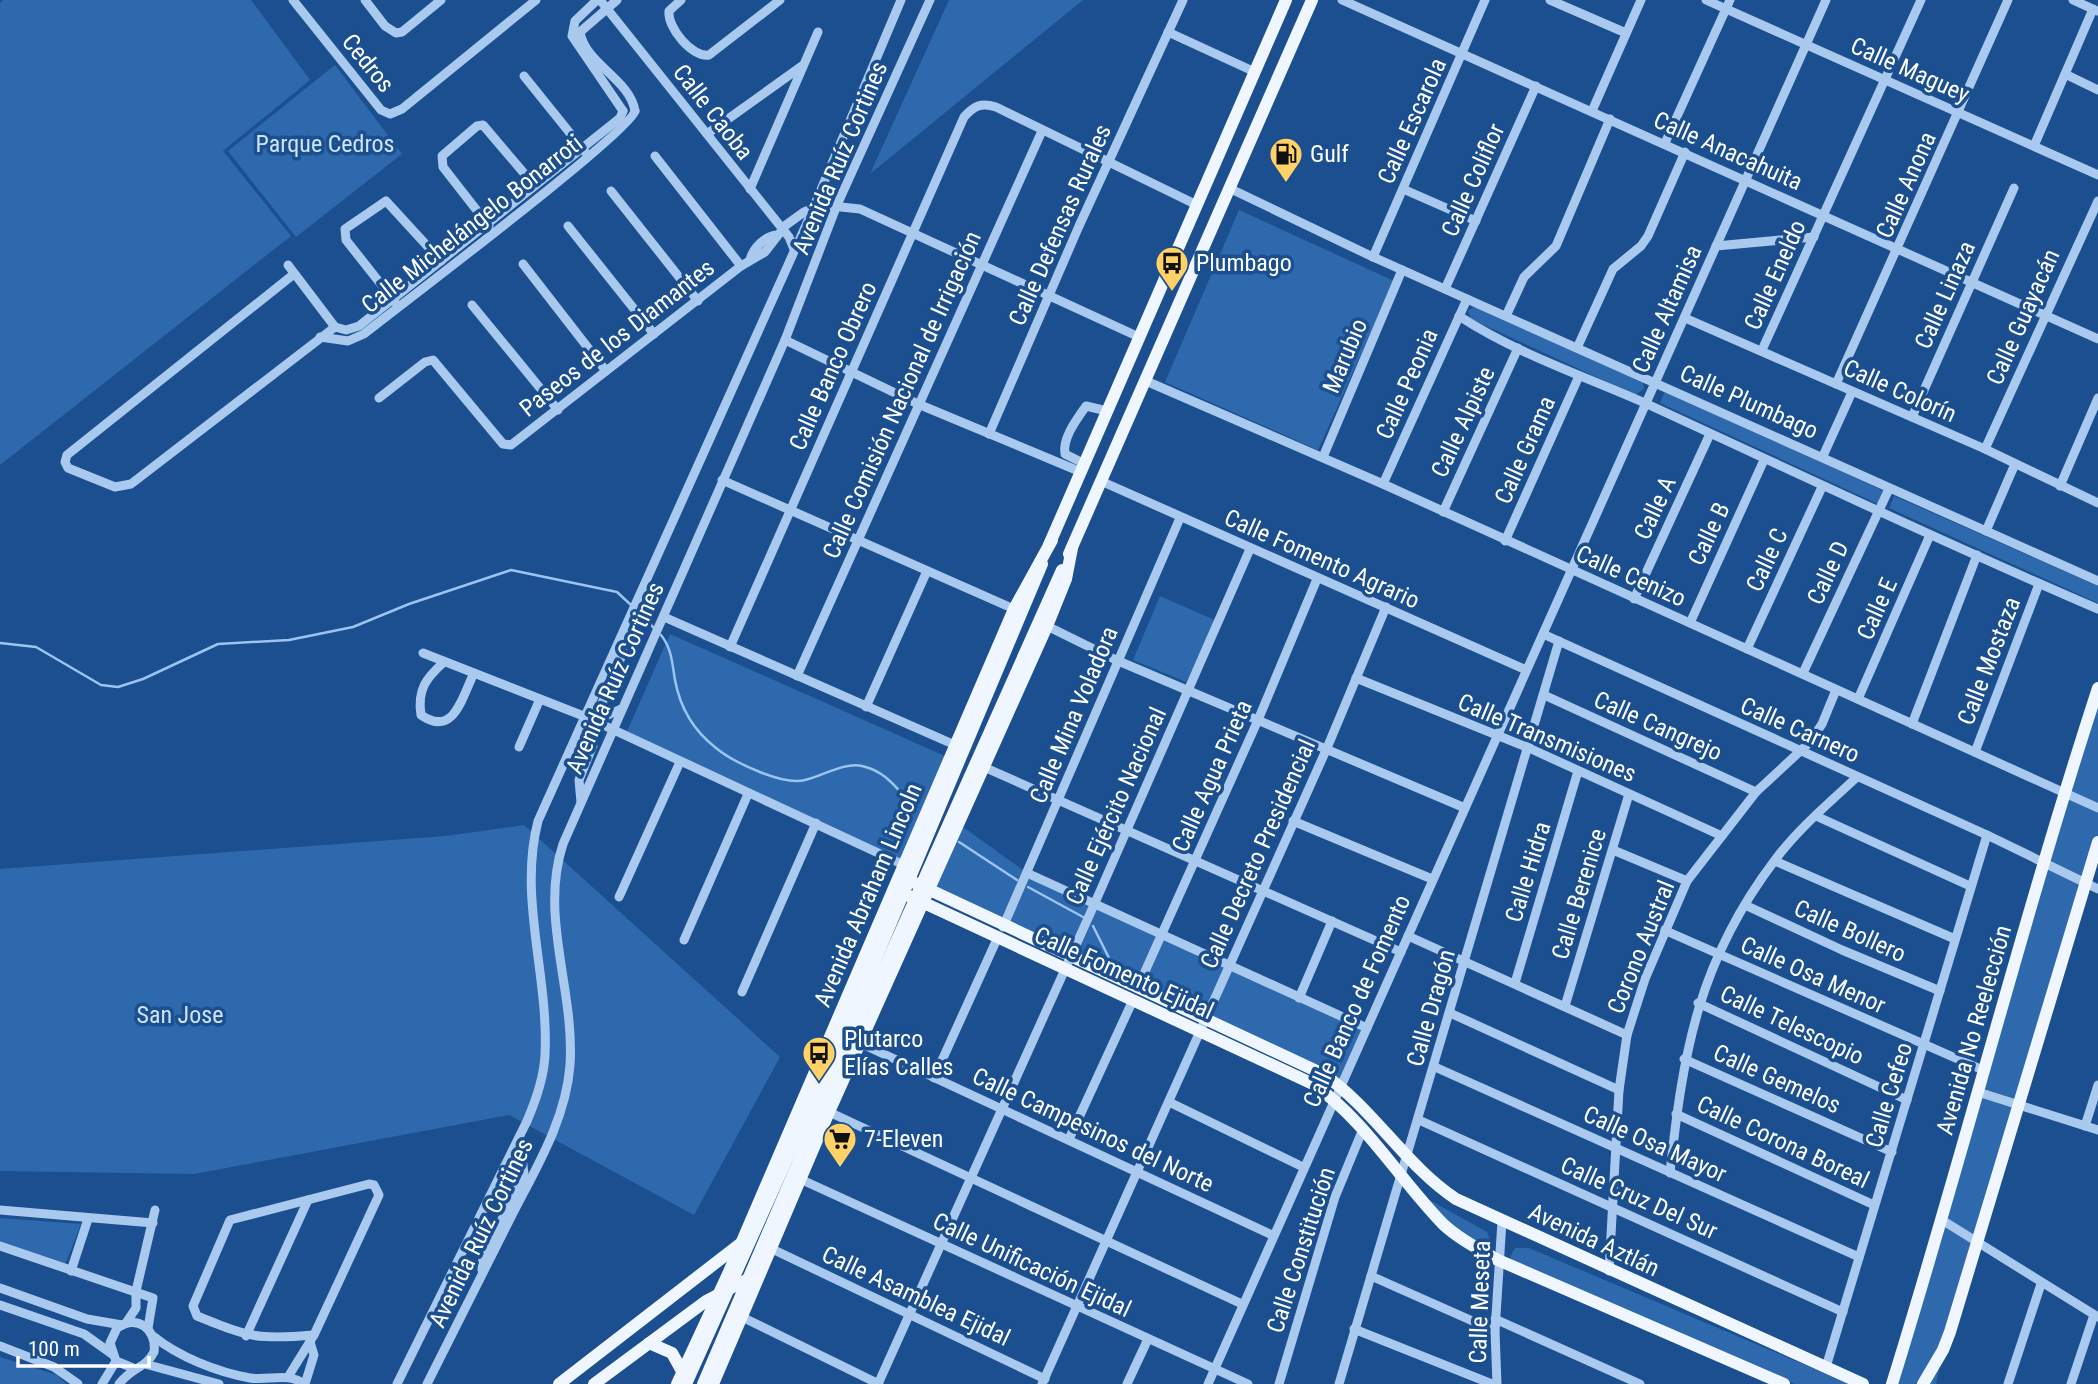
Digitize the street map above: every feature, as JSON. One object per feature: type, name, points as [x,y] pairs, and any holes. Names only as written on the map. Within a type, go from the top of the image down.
[{"type":"main road","name":"Avenida Abraham Lincoln","points":[[682,1380],[866,982],[1107,411],[1286,0]]},
{"type":"main road","points":[[703,1384],[824,1104],[1103,482],[1312,0]]},
{"type":"main road","name":"Avenida Abraham Lincoln","points":[[682,1380],[1014,609],[1052,540]]},
{"type":"main road","name":"Avenida Abraham Lincoln","points":[[713,1384],[755,1279],[941,862],[986,768],[1047,626],[1066,579],[1072,548]]},
{"type":"main road","name":"Avenida No Reelección","points":[[1892,1384],[1985,1071],[2042,862],[2098,688]]},
{"type":"main road","points":[[1936,1384],[1943,1350],[2098,842]]},
{"type":"main road","points":[[911,848],[924,865],[941,862]]},
{"type":"main road","name":"Calle Fomento Ejidal","points":[[902,870],[929,890],[1000,933]]},
{"type":"main road","name":"Calle Fomento Ejidal","points":[[894,889],[1066,962],[1138,987],[1323,1074],[1341,1086]]},
{"type":"main road","name":"Calle Fomento Ejidal","points":[[1066,962],[1133,1000],[1313,1084],[1334,1101]]},
{"type":"main road","name":"Avenida Aztlán","points":[[1341,1086],[1406,1158],[1456,1199],[1609,1271],[1863,1384]]},
{"type":"main road","points":[[1334,1101],[1363,1129],[1400,1176],[1460,1238],[1498,1260],[1784,1384]]},
{"type":"main road","points":[[559,1384],[740,1244]]},
{"type":"main road","points":[[678,1292],[729,1274],[755,1279]]},
{"type":"main road","points":[[594,1384],[720,1291],[755,1279]]},
{"type":"main road","points":[[679,1320],[711,1313],[740,1315]]},
{"type":"main road","points":[[649,1343],[672,1353],[682,1380]]},
{"type":"main road","points":[[693,1353],[713,1349],[721,1363]]},
{"type":"main road","points":[[1923,1384],[1943,1350]]},
{"type":"street","name":"Cedros","points":[[293,0],[381,110],[390,114],[402,109],[536,0]]},
{"type":"street","points":[[365,0],[385,26],[396,33],[402,32],[442,0]]},
{"type":"street","points":[[576,30],[585,45],[631,99],[635,111],[623,111],[578,48],[576,30],[575,21],[599,0]]},
{"type":"street","name":"Calle Caoba","points":[[599,0],[750,188],[794,249]]},
{"type":"street","points":[[576,30],[617,0]]},
{"type":"street","points":[[681,0],[669,11],[670,23],[695,53],[701,56],[709,54],[780,0]]},
{"type":"street","name":"Avenida Ruíz Cortines","points":[[397,1384],[534,1103],[545,1057],[529,864],[542,810],[586,718],[794,249],[901,0]]},
{"type":"street","name":"Avenida Ruíz Cortines","points":[[427,1384],[554,1130],[567,1087],[569,1037],[553,896],[555,868],[581,803],[785,340],[837,205],[930,0]]},
{"type":"street","name":"Calle Defensas Rurales","points":[[989,435],[1183,0]]},
{"type":"street","name":"Calle Anacahuita","points":[[1342,0],[2098,339]]},
{"type":"street","name":"Calle Escarola","points":[[1373,257],[1485,0]]},
{"type":"street","points":[[1550,0],[1626,33]]},
{"type":"street","points":[[1592,111],[1641,0]]},
{"type":"street","name":"Calle Maguey","points":[[1706,0],[1728,4],[1807,45],[2098,175]]},
{"type":"street","name":"Calle Altamisa","points":[[1543,634],[1826,0]]},
{"type":"street","name":"Calle Eneldo","points":[[1762,350],[1920,0]]},
{"type":"street","name":"Calle Anona","points":[[1836,384],[2008,0]]},
{"type":"street","points":[[2034,146],[2092,7],[2073,0]]},
{"type":"street","points":[[1665,143],[1728,4]]},
{"type":"street","points":[[750,188],[818,32]]},
{"type":"street","points":[[1168,32],[1255,72]]},
{"type":"street","points":[[707,134],[804,65]]},
{"type":"street","points":[[2065,75],[2098,90]]},
{"type":"street","points":[[524,76],[589,157]]},
{"type":"street","name":"Calle Coliflor","points":[[1446,289],[1536,86]]},
{"type":"street","name":"Calle Banco Obrero","points":[[730,647],[964,117],[977,105],[996,107],[1042,131]]},
{"type":"street","name":"Calle Michelángelo Bonarroti","points":[[335,327],[346,330],[359,326],[395,303],[490,227],[534,185],[620,118],[623,111]]},
{"type":"street","name":"Calle Michelángelo Bonarroti","points":[[320,337],[340,341],[357,339],[441,261],[589,157],[629,124],[635,111]]},
{"type":"street","points":[[1506,316],[1524,277],[1556,246],[1610,119]]},
{"type":"street","points":[[490,227],[441,162],[442,156],[477,126],[483,125],[534,185]]},
{"type":"street","points":[[1042,131],[1197,205]]},
{"type":"street","name":"Calle Comisión Nacional de Irrigación","points":[[797,676],[1042,131]]},
{"type":"street","points":[[1577,348],[1613,269],[1641,246],[1648,236],[1685,152]]},
{"type":"street","points":[[655,156],[741,266]]},
{"type":"street","name":"Calle Linaza","points":[[1912,417],[2014,188]]},
{"type":"street","name":"Calle Plumbago","points":[[1231,189],[1373,257],[2098,581]]},
{"type":"street","points":[[1403,189],[1476,221]]},
{"type":"street","points":[[611,191],[698,301]]},
{"type":"street","points":[[395,303],[346,240],[345,229],[386,201],[441,261]]},
{"type":"street","name":"Calle Guayacán","points":[[1984,449],[2098,201]]},
{"type":"street","points":[[811,209],[837,205],[854,208],[1139,337]]},
{"type":"street","name":"Paseos de los Diamantes","points":[[379,398],[425,362],[433,360],[507,446],[558,410],[741,266],[769,248],[780,232],[811,209]]},
{"type":"street","points":[[568,226],[654,334]]},
{"type":"street","points":[[1716,246],[1814,237]]},
{"type":"street","points":[[523,264],[606,372]]},
{"type":"street","points":[[288,265],[335,327],[131,484],[115,487],[68,468],[65,462],[67,455],[294,274]]},
{"type":"street","name":"Marubio","points":[[1322,457],[1402,270]]},
{"type":"street","name":"Calle Peonia","points":[[1383,484],[1467,299]]},
{"type":"street","points":[[472,305],[558,410]]},
{"type":"street","name":"Calle Plumbago","points":[[1459,316],[1518,348],[1646,404],[1877,513],[2098,609]]},
{"type":"street","name":"Calle Colorín","points":[[1685,318],[1984,449],[2098,503]]},
{"type":"street","points":[[785,340],[989,435],[1083,468]]},
{"type":"street","name":"Calle Alpiste","points":[[1443,512],[1518,348]]},
{"type":"street","name":"Calle Grama","points":[[1506,541],[1579,376]]},
{"type":"street","name":"Calle Cenizo","points":[[1146,382],[1383,484],[2098,808]]},
{"type":"street","points":[[1823,456],[1852,392]]},
{"type":"street","points":[[2060,486],[2098,398]]},
{"type":"street","points":[[1083,468],[1065,454],[1063,449],[1086,406],[1107,411]]},
{"type":"street","name":"Calle A","points":[[1634,599],[1710,434]]},
{"type":"street","name":"Calle B","points":[[1690,623],[1764,460]]},
{"type":"street","points":[[1986,531],[2015,464]]},
{"type":"street","points":[[722,481],[1014,609]]},
{"type":"street","name":"Calle Fomento Agrario","points":[[1103,482],[1526,670]]},
{"type":"street","name":"Calle C","points":[[1747,649],[1822,487]]},
{"type":"street","name":"Calle D","points":[[1803,673],[1889,489]]},
{"type":"street","name":"Calle Mina Voladora","points":[[934,1077],[1060,799],[1116,660],[1180,518]]},
{"type":"street","name":"Calle E","points":[[1858,699],[1930,535]]},
{"type":"street","name":"Calle Ejército Nacional","points":[[879,1384],[1250,549]]},
{"type":"street","points":[[1912,724],[1977,555]]},
{"type":"street","points":[[866,707],[927,571]]},
{"type":"street","name":"Calle Agua Prieta","points":[[1138,987],[1258,720],[1317,579]]},
{"type":"street","name":"Calle Mostaza","points":[[1975,752],[2039,584]]},
{"type":"street","name":"Calle Decreto Presidencial","points":[[1043,1382],[1327,748],[1386,607]]},
{"type":"street","points":[[664,617],[955,746]]},
{"type":"street","points":[[1047,626],[1116,660],[1465,808]]},
{"type":"street","points":[[625,704],[612,715],[608,715],[602,708],[622,655],[626,627]]},
{"type":"street","name":"Calle Carnero","points":[[1543,634],[1987,835],[2098,890]]},
{"type":"street","name":"Calle Banco de Fomento","points":[[1208,1384],[1272,1235],[1543,634]]},
{"type":"street","name":"Calle Dragón","points":[[1342,1383],[1354,1329],[1419,1119],[1559,641]]},
{"type":"street","points":[[423,653],[586,718],[816,823],[902,870]]},
{"type":"street","points":[[444,662],[422,686],[418,699],[421,715],[433,723],[443,723],[454,716],[474,673]]},
{"type":"street","name":"Calle Transmisiones","points":[[1356,678],[1529,748],[1722,836]]},
{"type":"street","name":"Corono Austral","points":[[1609,1271],[1619,1090],[1627,1035],[1664,930],[1687,881],[1756,792],[1799,751],[1822,724],[1836,690]]},
{"type":"street","name":"Calle Cangrejo","points":[[1544,695],[1756,792]]},
{"type":"street","points":[[519,747],[540,699]]},
{"type":"street","points":[[575,740],[587,735],[593,745],[579,780],[581,803]]},
{"type":"street","points":[[619,897],[680,762]]},
{"type":"street","points":[[986,768],[1401,952]]},
{"type":"street","name":"Calle Hidra","points":[[1515,983],[1578,771]]},
{"type":"street","points":[[1670,1173],[1684,1059],[1698,1003],[1717,954],[1775,860],[1857,777]]},
{"type":"street","points":[[684,940],[748,794]]},
{"type":"street","name":"Calle Berenice","points":[[1564,1006],[1629,794]]},
{"type":"street","points":[[1816,816],[1970,886]]},
{"type":"street","points":[[1293,821],[1432,879]]},
{"type":"street","points":[[742,992],[816,823]]},
{"type":"street","name":"Calle Cefeo","points":[[1826,1367],[1987,835]]},
{"type":"street","points":[[1613,850],[1687,881]]},
{"type":"street","points":[[1775,860],[1955,939]]},
{"type":"street","points":[[1027,873],[1161,937],[1367,1028]]},
{"type":"street","name":"Calle Bollero","points":[[1745,905],[1842,950],[1940,990]]},
{"type":"street","points":[[1299,998],[1332,921]]},
{"type":"street","name":"Calle Osa Menor","points":[[1664,930],[1985,1071]]},
{"type":"street","points":[[1408,936],[1627,1035]]},
{"type":"street","points":[[1069,1139],[1133,1000]]},
{"type":"street","name":"Calle Telescopio","points":[[1698,1003],[1907,1100]]},
{"type":"street","points":[[1450,1013],[1619,1090]]},
{"type":"street","name":"Calle Campesinos del Norte","points":[[860,1043],[1272,1235]]},
{"type":"street","name":"Calle Gemelos","points":[[1684,1059],[1892,1152]]},
{"type":"street","name":"Calle Osa Mayor","points":[[1434,1067],[1859,1257]]},
{"type":"street","points":[[2085,1126],[2098,1085]]},
{"type":"street","points":[[1978,1092],[2098,1130]]},
{"type":"street","points":[[1169,1102],[1303,1167]]},
{"type":"street","points":[[829,1112],[1242,1304]]},
{"type":"street","name":"Calle Corona Boreal","points":[[1676,1114],[1874,1205]]},
{"type":"street","name":"Calle Cruz Del Sur","points":[[1419,1119],[1843,1312]]},
{"type":"street","name":"Calle Constitución","points":[[1279,1384],[1335,1197],[1363,1129]]},
{"type":"street","points":[[480,1278],[483,1258],[524,1174],[522,1157],[513,1150]]},
{"type":"street","name":"Calle Unificación Ejidal","points":[[800,1179],[1248,1384]]},
{"type":"street","points":[[273,1384],[285,1378],[312,1338],[379,1195],[378,1189],[369,1184],[230,1220],[193,1306],[197,1316],[246,1336],[267,1339],[312,1338]]},
{"type":"street","points":[[246,1336],[308,1200]]},
{"type":"street","points":[[0,1210],[153,1223]]},
{"type":"street","points":[[102,1384],[114,1357],[111,1337],[136,1308],[136,1291],[155,1210]]},
{"type":"street","points":[[71,1271],[88,1219]]},
{"type":"street","points":[[1942,1220],[1977,1245],[2096,1316],[2071,1384]]},
{"type":"street","name":"Calle Meseta","points":[[1497,1384],[1495,1319],[1502,1221]]},
{"type":"street","points":[[0,1246],[153,1297],[151,1332],[154,1352],[145,1364]]},
{"type":"street","name":"Calle Asamblea Ejidal","points":[[770,1248],[1043,1382]]},
{"type":"street","points":[[1371,1276],[1495,1331]]},
{"type":"street","points":[[2008,1384],[2041,1284]]},
{"type":"street","points":[[0,1288],[87,1319],[138,1323],[180,1355],[240,1376],[285,1378],[304,1384],[314,1355],[312,1338]]},
{"type":"street","points":[[0,1305],[84,1334],[133,1368]]},
{"type":"street","points":[[740,1315],[879,1384]]},
{"type":"street","points":[[1495,1319],[1640,1384]]},
{"type":"street","points":[[1354,1329],[1492,1384]]},
{"type":"street","points":[[1127,1384],[1148,1339]]},
{"type":"street","points":[[0,1346],[54,1367],[78,1384]]},
{"type":"street","points":[[120,1384],[133,1368],[145,1364],[219,1384]]},
{"type":"green space","points":[[3,0],[251,0],[310,80],[223,151],[291,236],[0,465],[0,3]]},
{"type":"green space","points":[[949,0],[1083,0],[870,174]]},
{"type":"green space","name":"Parque Cedros","points":[[335,65],[402,154],[296,237],[228,151]]},
{"type":"green space","points":[[1239,210],[1394,281],[1318,450],[1165,382]]},
{"type":"green space","points":[[1475,306],[1643,381],[1644,389],[1635,395],[1471,319],[1468,311]]},
{"type":"green space","points":[[1665,391],[1884,491],[1878,504],[1660,403]]},
{"type":"green space","points":[[1894,496],[2098,586],[2098,603],[1889,508]]},
{"type":"green space","points":[[1160,596],[1217,621],[1186,682],[1133,660]]},
{"type":"green space","points":[[670,634],[947,757],[904,861],[625,736]]},
{"type":"green space","points":[[2098,688],[2098,842],[1943,1350],[1936,1384],[1892,1384]]},
{"type":"green space","points":[[959,824],[1027,873],[1367,1028],[1341,1086],[929,890]]},
{"type":"green space","name":"San Jose","points":[[524,825],[780,1057],[694,1215],[509,1115],[194,1174],[0,1171],[0,869],[446,836]]},
{"type":"green space","points":[[1424,1197],[1487,1232],[1490,1240],[1484,1250],[1456,1229]]},
{"type":"green space","points":[[0,1218],[81,1224],[65,1265],[0,1242]]},
{"type":"green space","points":[[1515,1248],[1529,1248],[1850,1384],[1795,1384],[1514,1266],[1510,1257]]},
{"type":"green space","points":[[0,1357],[57,1375],[66,1384],[0,1384]]},
{"type":"waterway","points":[[0,643],[36,647],[101,685],[118,687],[143,679],[218,644],[289,640],[353,627],[409,604],[511,570],[617,592],[631,605]]},
{"type":"waterway","points":[[638,612],[654,628]]},
{"type":"waterway","points":[[661,635],[669,651],[684,709],[701,734],[724,754],[759,772],[784,780],[805,780],[848,766],[862,766],[886,777],[916,809]]},
{"type":"waterway","points":[[959,842],[1017,880]]},
{"type":"waterway","points":[[1028,887],[1083,917]]},
{"type":"waterway","points":[[1093,926],[1115,970]]},
{"type":"place","name":"Gulf","points":[[1286,184]]},
{"type":"place","name":"Plumbago","points":[[1172,293]]},
{"type":"place","name":"Plutarco Elías Calles","points":[[819,1083]]},
{"type":"place","name":"7-Eleven","points":[[840,1169]]}]
